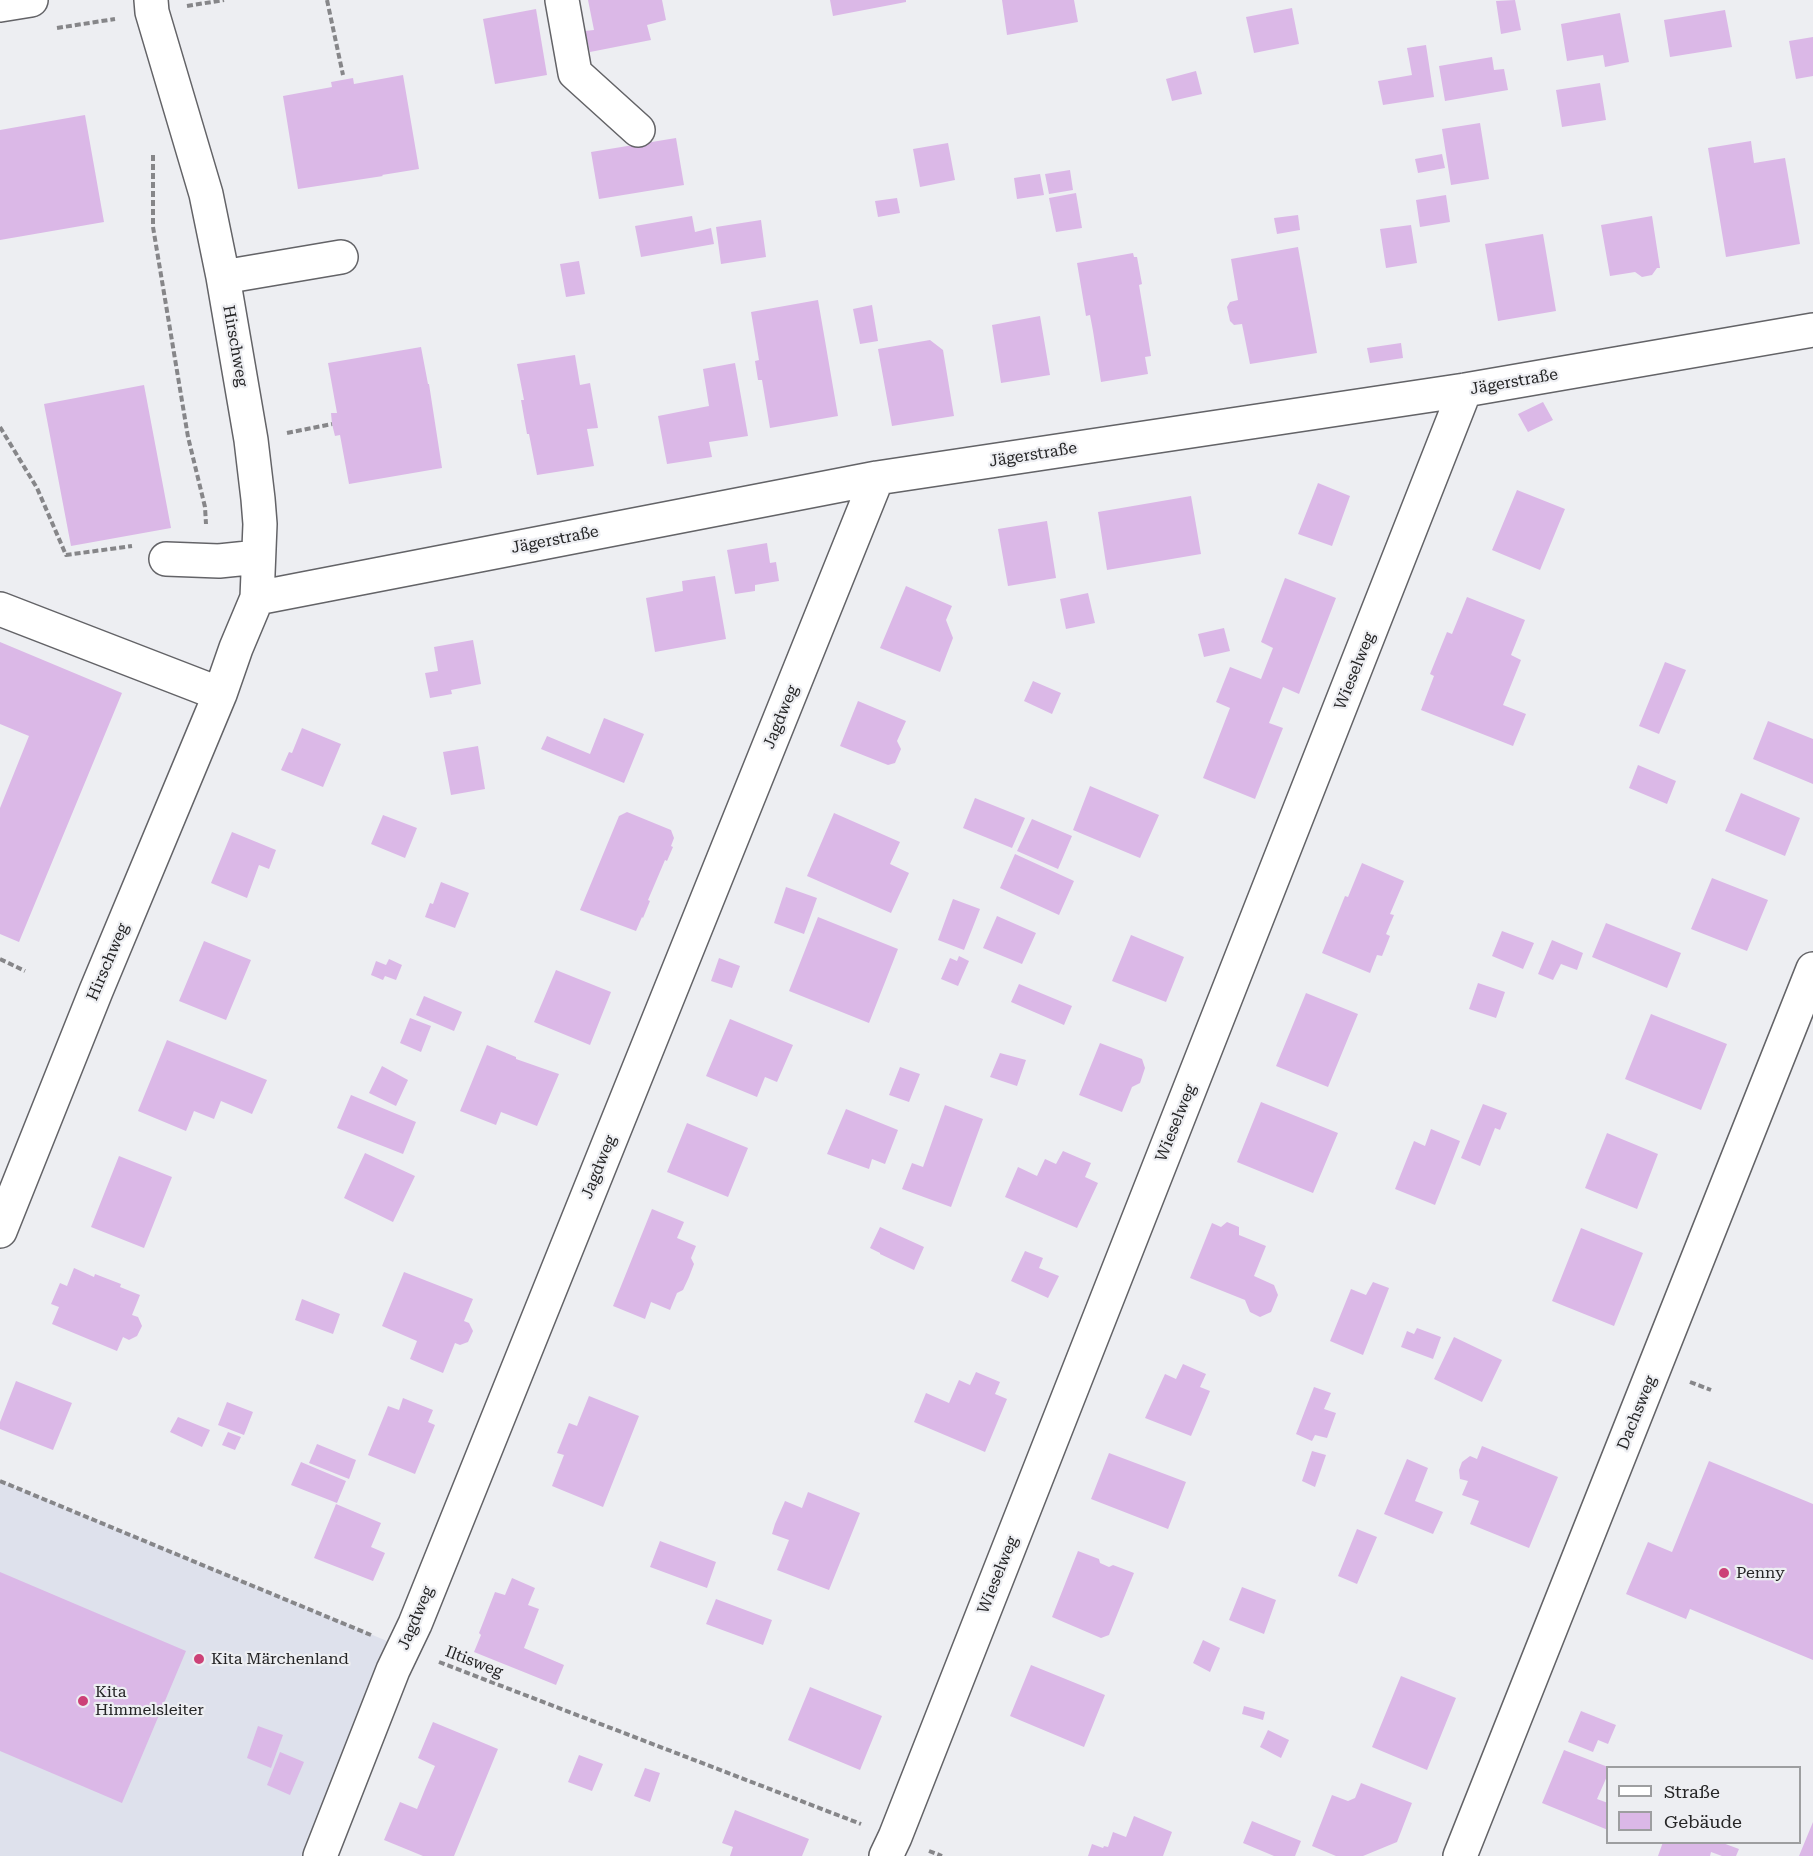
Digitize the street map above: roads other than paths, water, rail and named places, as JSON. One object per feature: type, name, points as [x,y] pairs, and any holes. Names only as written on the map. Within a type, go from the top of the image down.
[{"type":"street","points":[[0,5],[31,0]]},
{"type":"street","points":[[562,0],[575,73],[638,130]]},
{"type":"street","name":"Hirschweg","points":[[0,1231],[96,991],[220,694],[257,598],[260,524],[251,440],[223,277],[206,194],[151,6]]},
{"type":"street","points":[[223,277],[341,257]]},
{"type":"street","name":"Jägerstraße","points":[[257,598],[877,478],[1465,390],[1813,330]]},
{"type":"street","name":"Wieselweg","points":[[891,1847],[1465,390]]},
{"type":"street","name":"Jagdweg","points":[[320,1856],[877,478]]},
{"type":"street","points":[[166,559],[219,561],[258,557]]},
{"type":"street","points":[[0,609],[220,694]]},
{"type":"street","name":"Dachsweg","points":[[1460,1856],[1813,969]]},
{"type":"place","name":"Penny","points":[[1724,1573]]},
{"type":"place","name":"Kita Märchenland","points":[[199,1659]]},
{"type":"place","name":"Kita Himmelsleiter","points":[[83,1701]]}]
